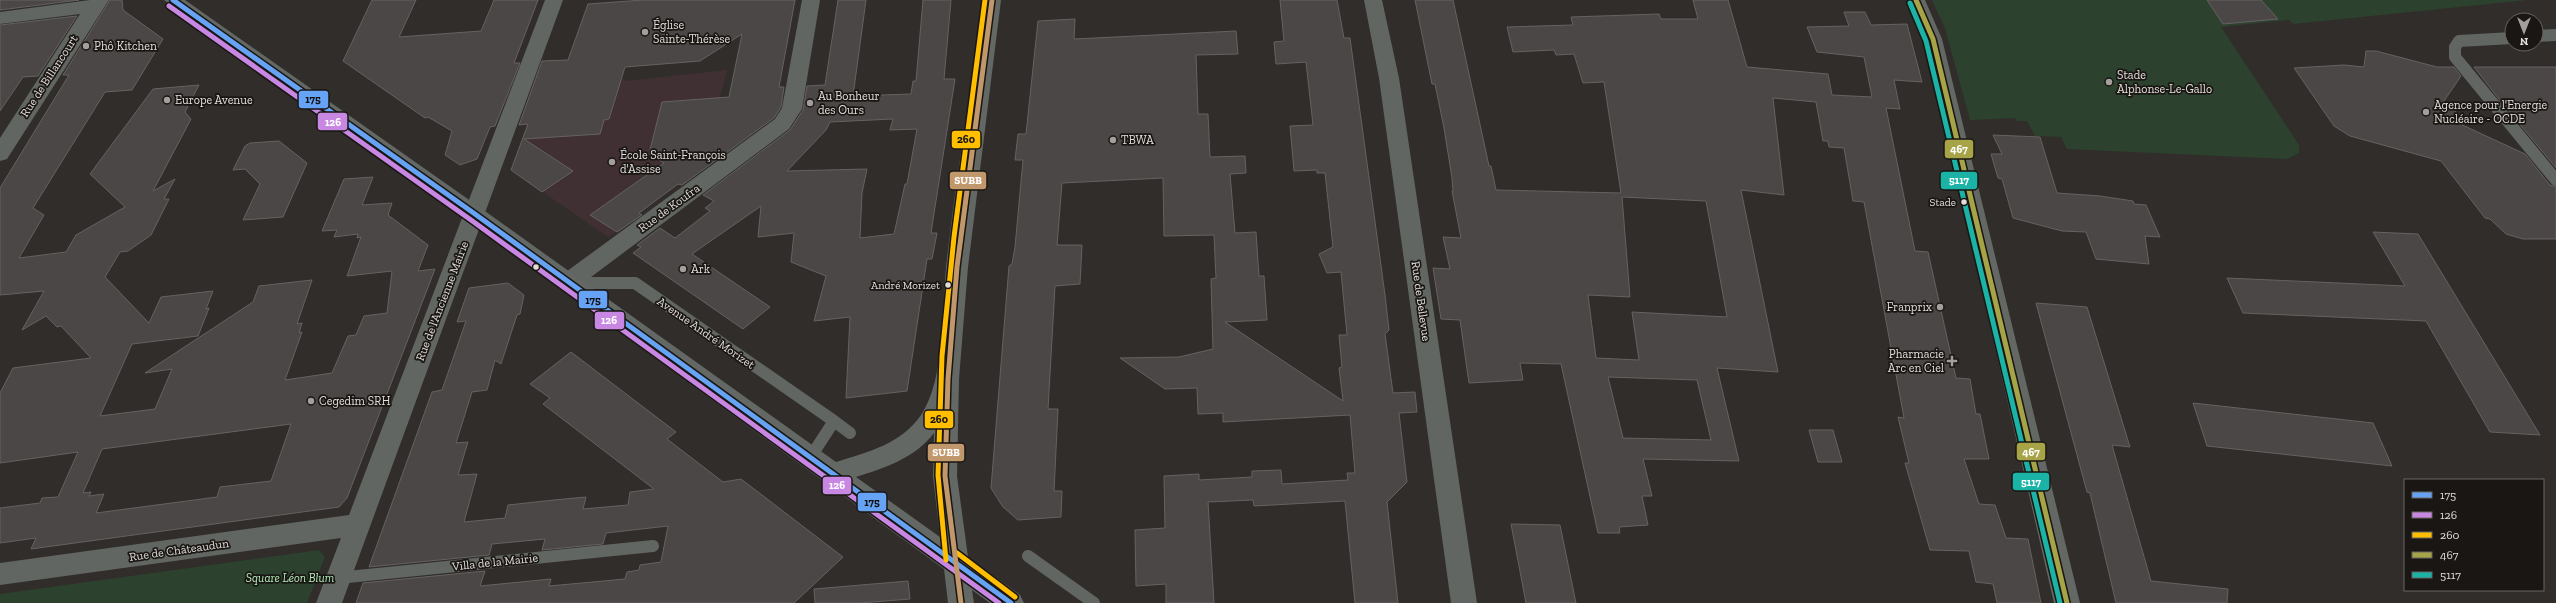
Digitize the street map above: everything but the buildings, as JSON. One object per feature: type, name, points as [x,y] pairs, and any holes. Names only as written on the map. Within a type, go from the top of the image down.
[{"type":"main road","points":[[173,0],[475,214],[567,283],[832,474],[953,559],[1011,603]]},
{"type":"main road","points":[[961,603],[953,559],[945,476],[948,379],[957,267],[992,0]]},
{"type":"main road","points":[[1916,0],[1933,39],[2067,603]]},
{"type":"main road","points":[[832,474],[900,451],[916,439],[930,420],[948,379]]},
{"type":"street","name":"Rue de l'Ancienne Mairie","points":[[329,603],[554,0]]},
{"type":"street","name":"Rue de Koufra","points":[[567,283],[782,124],[792,109],[810,0]]},
{"type":"street","name":"Rue de Bellevue","points":[[1373,0],[1389,78],[1464,603]]},
{"type":"street","points":[[0,18],[98,3]]},
{"type":"street","name":"Rue de Billancourt","points":[[0,154],[98,3]]},
{"type":"street","name":"Rue de Châteaudun","points":[[0,574],[358,525]]},
{"type":"lane","points":[[2544,36],[2556,35]]},
{"type":"lane","points":[[2504,38],[2459,41],[2455,47],[2455,57],[2556,180]]},
{"type":"lane","name":"Avenue André Morizet","points":[[567,283],[635,283],[850,433]]},
{"type":"lane","points":[[810,458],[834,421]]},
{"type":"lane","name":"Villa de la Mairie","points":[[338,578],[653,546]]},
{"type":"lane","points":[[1028,556],[1094,603]]},
{"type":"shaded area","name":"École Saint-François d'Assise","points":[[727,70],[718,104],[678,184],[608,237],[511,170],[528,124],[609,119],[617,94],[588,95],[621,78],[626,81]]},
{"type":"green space","name":"Stade Alphonse-Le-Gallo","points":[[1932,0],[2528,0],[2293,24],[2289,20],[2221,27],[2299,145],[2299,153],[2287,159],[2067,149],[2061,137],[2035,136],[2027,121],[2017,121],[2015,118],[1970,120],[1945,28]]},
{"type":"green space","name":"Square Léon Blum","points":[[319,550],[325,557],[307,603],[0,603],[0,594]]},
{"type":"transit line","name":"175","points":[[173,0],[475,214],[1011,603]]},
{"type":"transit line","name":"260","points":[[946,560],[938,475],[942,356],[947,296],[961,177],[985,0]]},
{"type":"transit line","name":"SUBB","points":[[961,603],[945,476],[948,379],[957,267],[992,0]]},
{"type":"transit line","name":"467","points":[[1916,0],[1933,39],[2067,603]]},
{"type":"transit line","name":"5117","points":[[1910,3],[1926,41],[2060,603]]},
{"type":"transit line","name":"126","points":[[169,6],[471,220],[999,603]]},
{"type":"transit line","name":"260","points":[[957,553],[1015,597]]},
{"type":"place","name":"Église Sainte-Thérèse","points":[[645,32]]},
{"type":"place","name":"Phô Kitchen","points":[[86,46]]},
{"type":"place","name":"Stade Alphonse-Le-Gallo","points":[[2109,82]]},
{"type":"place","name":"Europe Avenue","points":[[167,100]]},
{"type":"place","name":"Au Bonheur des Ours","points":[[810,103]]},
{"type":"place","name":"Agence pour l'Energie Nucléaire - OCDE","points":[[2426,112]]},
{"type":"place","name":"TBWA","points":[[1113,140]]},
{"type":"place","name":"École Saint-François d'Assise","points":[[612,162]]},
{"type":"place","name":"Stade","points":[[1964,202]]},
{"type":"place","name":"Ark","points":[[683,269]]},
{"type":"place","name":"André Morizet","points":[[948,285]]},
{"type":"place","name":"Franprix","points":[[1940,307]]},
{"type":"place","name":"Pharmacie Arc en Ciel","points":[[1952,361]]},
{"type":"place","name":"Cegedim SRH","points":[[311,401]]}]
